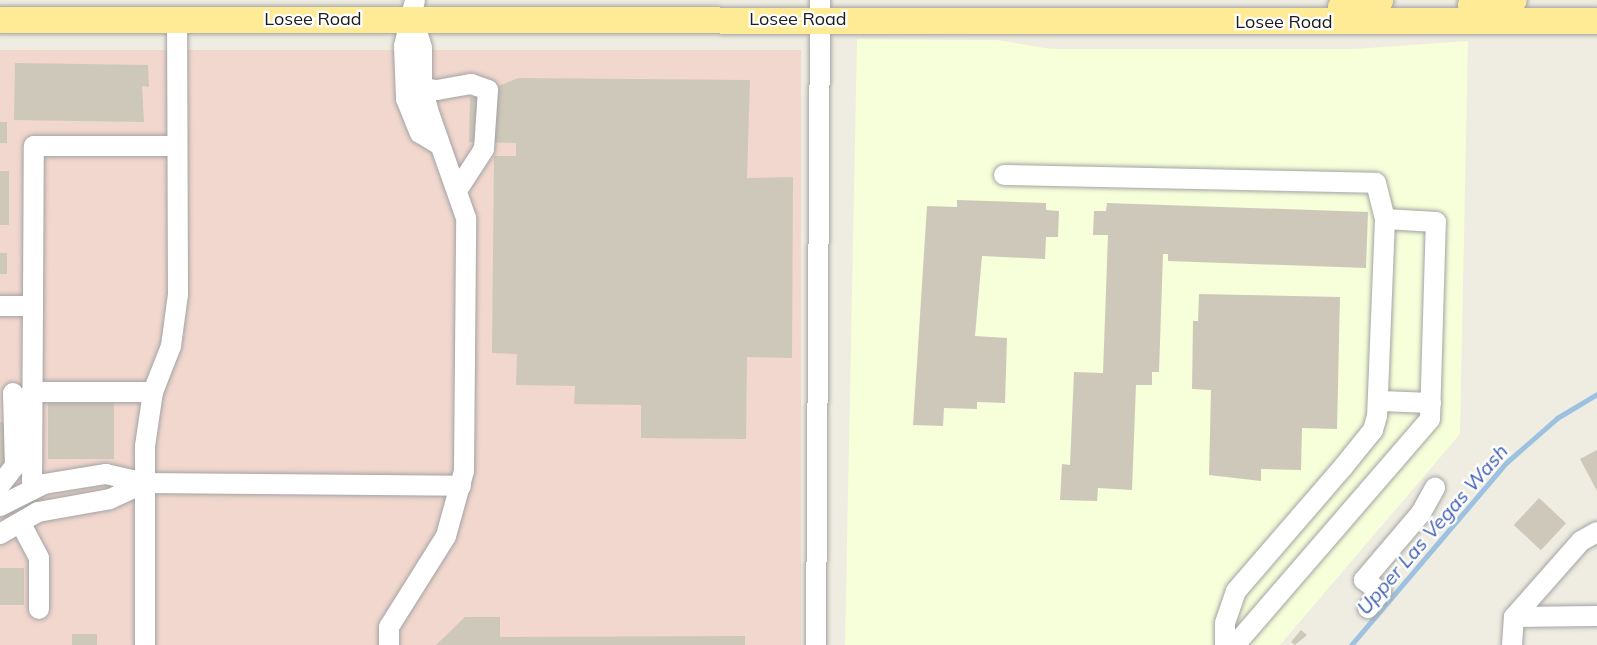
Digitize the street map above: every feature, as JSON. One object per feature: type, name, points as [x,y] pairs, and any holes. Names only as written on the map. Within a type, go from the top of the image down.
[{"type":"main road","points":[[1382,11],[1427,6],[1503,5],[1514,0]]},
{"type":"main road","name":"Losee Road","points":[[0,20],[177,19],[414,9],[820,9],[1256,23],[1382,11],[1597,21]]},
{"type":"lane","points":[[388,645],[388,627],[446,536],[461,486],[466,218],[458,189],[438,144],[422,88],[422,48],[414,9]]},
{"type":"lane","points":[[414,9],[404,46],[406,99],[420,134],[438,144]]},
{"type":"lane","points":[[816,645],[820,9]]},
{"type":"lane","points":[[145,645],[145,483],[153,392],[171,346],[176,316],[177,19]]},
{"type":"lane","points":[[422,88],[437,90],[471,84],[489,90],[484,149],[458,189]]},
{"type":"lane","points":[[0,484],[15,466],[32,306],[34,146],[177,146]]},
{"type":"lane","points":[[1004,175],[1376,183],[1385,219],[1381,401],[1373,430],[1236,591],[1229,605],[1225,645]]},
{"type":"lane","points":[[1235,645],[1430,419],[1436,222],[1385,219]]},
{"type":"lane","points":[[0,306],[32,306]]},
{"type":"lane","points":[[22,392],[153,392]]},
{"type":"lane","points":[[22,392],[32,490]]},
{"type":"lane","points":[[1381,401],[1431,403]]},
{"type":"lane","points":[[0,506],[32,490],[78,476],[106,474],[145,483],[461,486]]},
{"type":"lane","points":[[0,534],[21,524],[38,512],[110,500],[145,483]]},
{"type":"lane","points":[[1368,608],[1381,592],[1364,580],[1421,513],[1435,488]]},
{"type":"lane","points":[[21,524],[39,558],[39,609]]},
{"type":"lane","points":[[1512,645],[1514,617],[1581,541],[1597,532]]},
{"type":"lane","points":[[1514,617],[1597,616]]},
{"type":"shaded area","points":[[857,39],[997,40],[1051,49],[1355,49],[1468,41],[1460,434],[1280,645],[845,645]]},
{"type":"shaded area","points":[[0,50],[801,50],[801,645],[0,645]]},
{"type":"building","points":[[15,63],[148,65],[149,87],[142,86],[144,122],[14,120]]},
{"type":"building","points":[[518,78],[750,80],[747,178],[793,177],[792,358],[747,357],[746,439],[641,438],[641,405],[574,404],[575,386],[516,385],[517,354],[492,353],[494,156],[516,156],[516,143],[469,142],[470,98]]},
{"type":"building","points":[[0,122],[7,122],[7,143],[0,143]]},
{"type":"building","points":[[0,171],[9,171],[9,225],[0,225]]},
{"type":"building","points":[[957,200],[1046,203],[1046,210],[1059,211],[1058,237],[1046,237],[1045,259],[982,256],[975,336],[1007,338],[1005,403],[977,402],[977,409],[944,408],[943,426],[913,425],[927,206],[957,207]]},
{"type":"building","points":[[1107,203],[1368,212],[1366,268],[1168,261],[1168,254],[1163,254],[1159,372],[1152,372],[1152,385],[1136,385],[1132,490],[1098,488],[1097,501],[1060,500],[1062,464],[1070,465],[1074,372],[1103,373],[1108,235],[1093,235],[1094,211],[1106,211]]},
{"type":"building","points":[[0,253],[7,253],[7,274],[0,274]]},
{"type":"building","points":[[1199,294],[1340,297],[1337,429],[1302,428],[1301,470],[1261,469],[1261,481],[1209,475],[1211,390],[1192,389],[1193,321],[1198,321]]},
{"type":"building","points":[[48,403],[114,403],[114,459],[48,459]]},
{"type":"building","points":[[0,422],[8,422],[8,474],[0,474]]},
{"type":"building","points":[[1597,450],[1597,491],[1580,459]]},
{"type":"building","points":[[1539,498],[1566,523],[1541,550],[1514,525]]},
{"type":"building","points":[[0,568],[24,568],[24,605],[0,605]]},
{"type":"building","points":[[465,617],[500,617],[500,637],[745,636],[745,645],[436,645]]},
{"type":"building","points":[[1301,630],[1307,635],[1295,645],[1291,642]]},
{"type":"building","points":[[72,634],[97,634],[97,645],[72,645]]},
{"type":"waterway","name":"Upper Las Vegas Wash","points":[[1351,645],[1507,462],[1557,418],[1597,394]]}]
